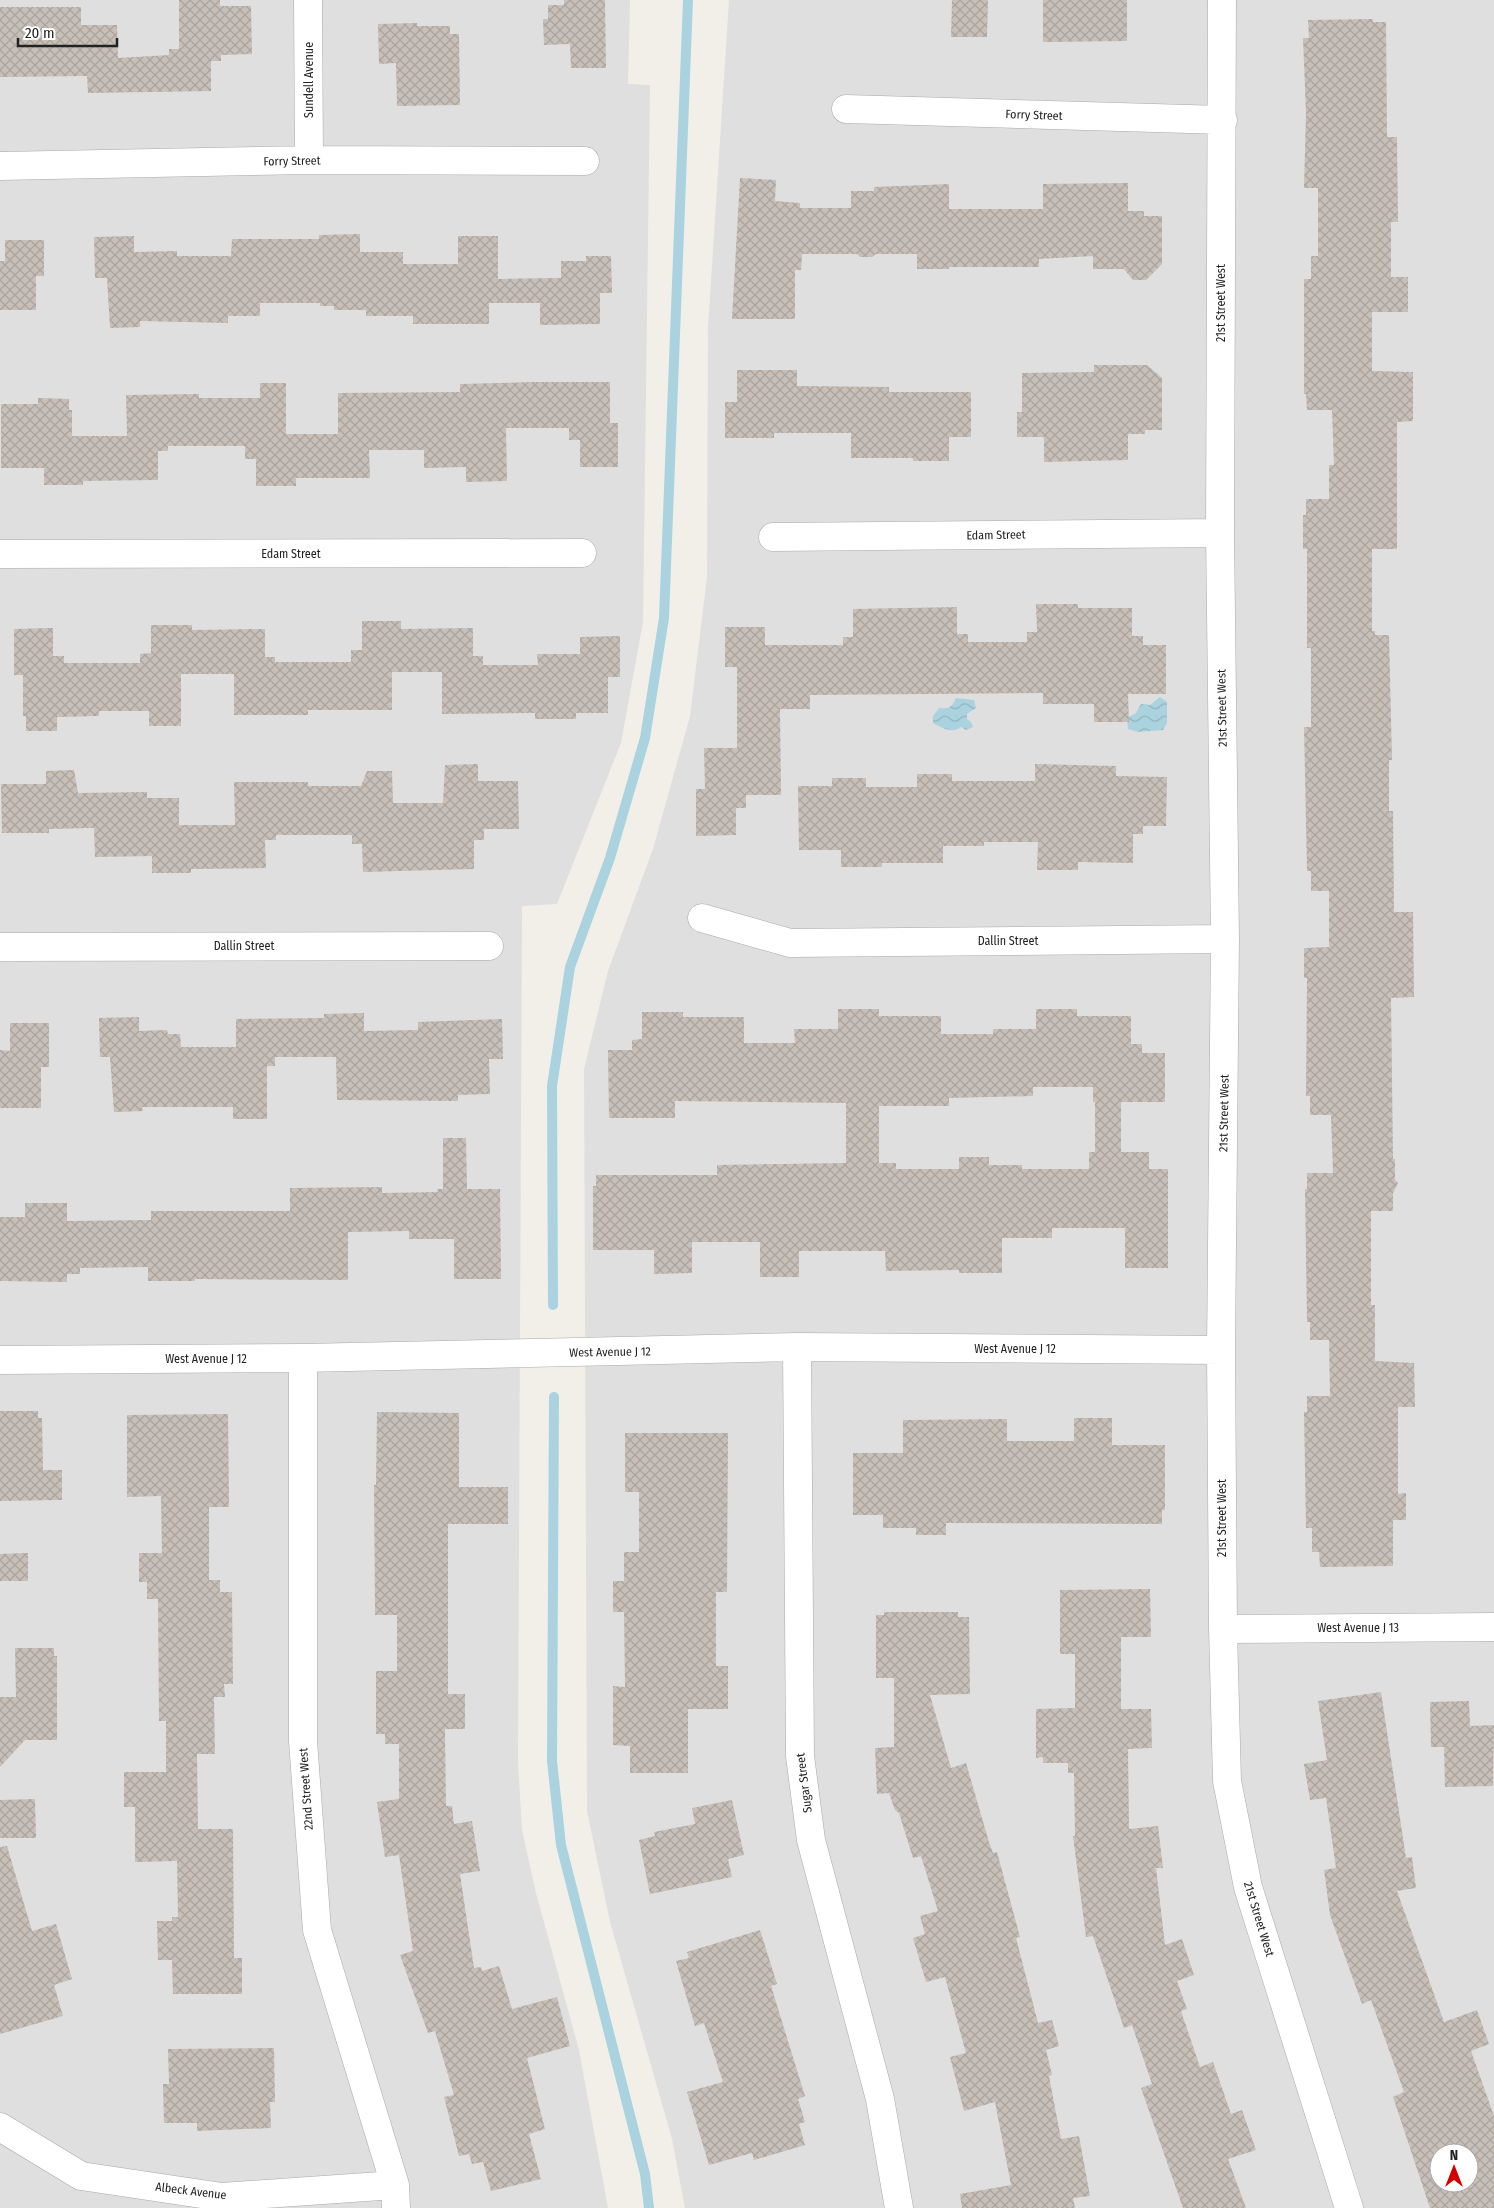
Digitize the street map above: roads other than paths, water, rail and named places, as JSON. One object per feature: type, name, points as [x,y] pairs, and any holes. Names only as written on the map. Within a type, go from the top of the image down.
[{"type":"street","name":"Sundell Avenue","points":[[308,0],[309,160]]},
{"type":"street","name":"21st Street West","points":[[1222,0],[1220,533],[1226,939],[1221,1350],[1223,1629],[1227,1781],[1248,1887],[1350,2208]]},
{"type":"street","name":"Forry Street","points":[[846,109],[1223,120]]},
{"type":"street","name":"Forry Street","points":[[0,166],[309,160],[585,161]]},
{"type":"street","name":"Edam Street","points":[[773,537],[1220,533]]},
{"type":"street","name":"Edam Street","points":[[0,554],[582,553]]},
{"type":"street","name":"Dallin Street","points":[[702,918],[790,942],[1226,939]]},
{"type":"street","name":"Dallin Street","points":[[0,947],[489,946]]},
{"type":"street","name":"West Avenue J 12","points":[[0,1360],[303,1358],[797,1347],[1221,1350]]},
{"type":"street","name":"Sugar Street","points":[[797,1347],[800,1756],[811,1840],[880,2099],[899,2208]]},
{"type":"street","name":"22nd Street West","points":[[303,1358],[303,1741],[317,1930],[396,2196]]},
{"type":"street","name":"West Avenue J 13","points":[[1223,1629],[1494,1627]]},
{"type":"street","name":"Albeck Avenue","points":[[0,2127],[81,2176],[222,2197],[396,2196]]},
{"type":"water","points":[[1160,697],[1167,702],[1167,723],[1163,730],[1138,732],[1128,729],[1127,718],[1136,713],[1141,704],[1150,705]]},
{"type":"water","points":[[956,698],[974,700],[976,708],[967,714],[967,719],[973,727],[966,730],[961,727],[951,730],[933,723],[933,716],[939,708],[950,707]]},
{"type":"waterway","points":[[553,1305],[552,1086],[570,967],[610,858],[645,738],[664,618],[688,0]]},
{"type":"waterway","points":[[554,1397],[552,1761],[561,1845],[645,2174],[649,2208]]}]
